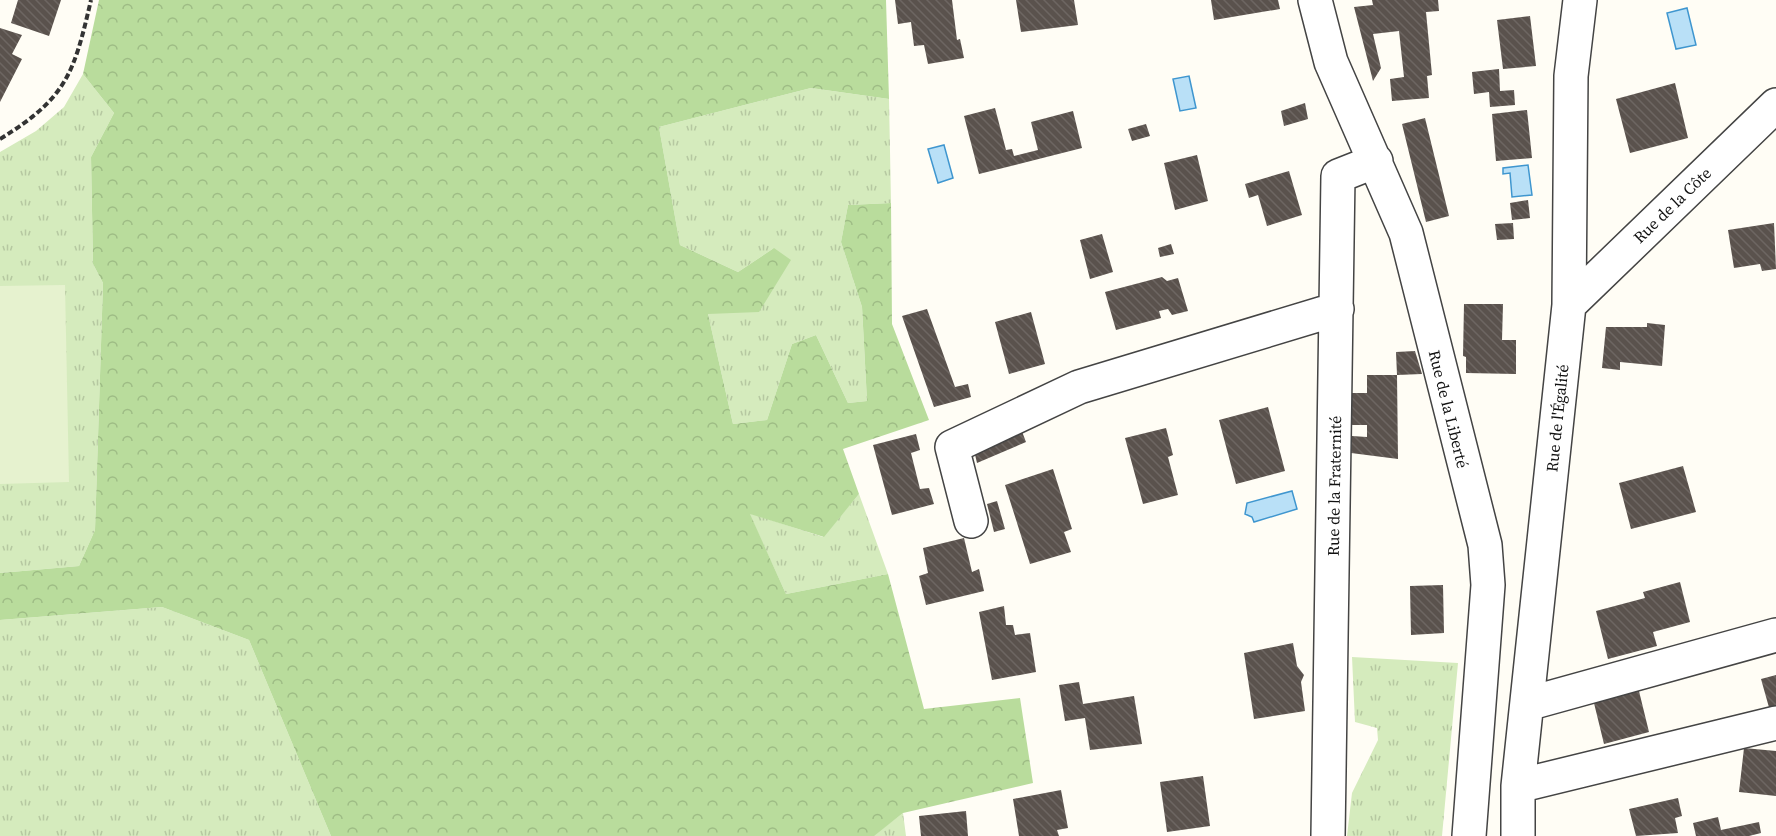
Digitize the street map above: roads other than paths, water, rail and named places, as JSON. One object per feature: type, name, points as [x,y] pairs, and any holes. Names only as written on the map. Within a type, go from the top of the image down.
[{"type":"street","name":"Rue de la Liberté","points":[[1315,0],[1331,62],[1406,233],[1485,545],[1488,585],[1469,836]]},
{"type":"street","name":"Rue de l'Égalité","points":[[1518,836],[1518,786],[1569,305],[1570,76],[1581,0]]},
{"type":"street","name":"Rue de la Côte","points":[[1569,305],[1776,105]]},
{"type":"street","name":"Rue de la Fraternité","points":[[1328,836],[1338,176],[1376,161]]},
{"type":"street","points":[[972,521],[952,447],[1079,387],[1337,309]]},
{"type":"street","points":[[1527,704],[1776,636]]},
{"type":"street","points":[[1518,786],[1776,723]]},
{"type":"water","points":[[1687,8],[1696,45],[1676,49],[1667,13]]},
{"type":"water","points":[[1189,76],[1196,108],[1180,111],[1173,79]]},
{"type":"water","points":[[944,145],[953,178],[938,183],[928,149]]},
{"type":"water","points":[[1528,165],[1532,195],[1512,197],[1510,173],[1503,174],[1503,168]]},
{"type":"water","points":[[1292,491],[1297,509],[1254,522],[1252,517],[1245,514],[1247,503]]}]
